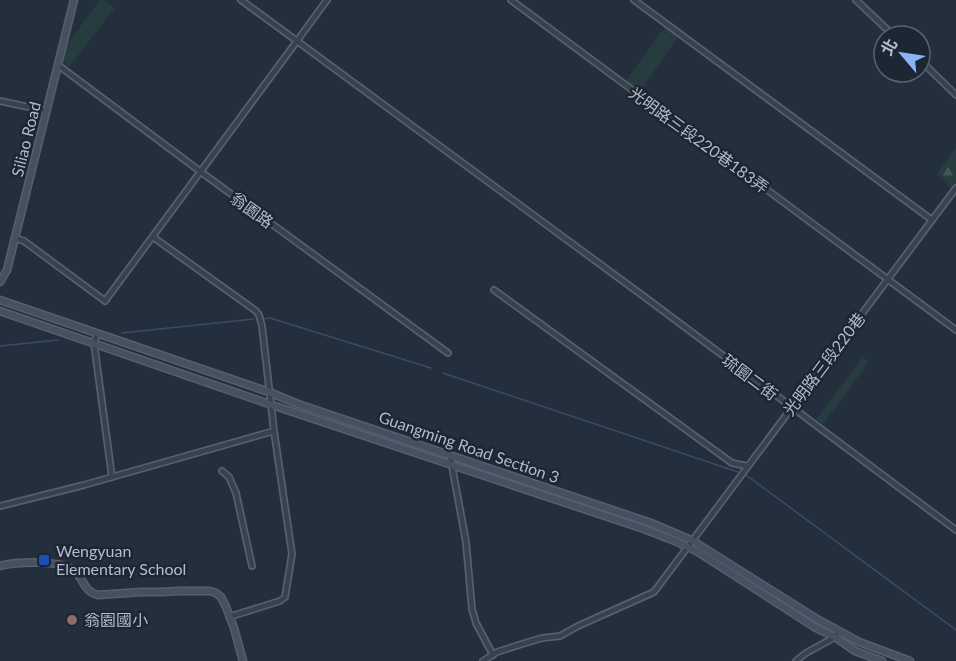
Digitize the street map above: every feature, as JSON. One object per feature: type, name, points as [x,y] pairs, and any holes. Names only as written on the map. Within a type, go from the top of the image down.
[{"type":"street","name":"Siliao Road","points":[[0,282],[15,238],[74,0]]},
{"type":"street","name":"琉園二街","points":[[241,0],[545,223],[956,530]]},
{"type":"street","points":[[15,238],[24,241],[105,301],[327,0]]},
{"type":"street","name":"光明路三段220巷183弄","points":[[511,0],[956,330]]},
{"type":"street","points":[[634,0],[932,220]]},
{"type":"street","points":[[856,0],[881,24]]},
{"type":"street","name":"翁園路","points":[[58,65],[448,353]]},
{"type":"street","points":[[932,72],[956,95]]},
{"type":"street","points":[[0,101],[47,111]]},
{"type":"street","name":"光明路三段220巷","points":[[483,661],[493,655],[542,638],[560,636],[654,592],[956,188]]},
{"type":"street","points":[[153,237],[256,311],[262,326],[274,431],[292,554],[285,597],[280,601],[230,616]]},
{"type":"street","points":[[494,290],[732,463],[747,466]]},
{"type":"street","name":"Guangming Road Section 3","points":[[0,300],[298,404],[651,523],[693,541],[839,631],[866,645],[910,661]]},
{"type":"street","name":"Guangming Road Section 3","points":[[0,311],[272,405],[644,529],[687,547],[855,651],[882,661]]},
{"type":"street","points":[[97,333],[94,343],[112,477]]},
{"type":"street","points":[[0,506],[274,431]]},
{"type":"street","points":[[450,455],[466,542],[472,609],[476,623],[493,655]]},
{"type":"street","points":[[222,471],[229,477],[236,493],[252,566]]},
{"type":"street","points":[[0,566],[33,563],[70,567],[78,574],[87,590],[98,595],[210,591],[221,597],[230,616],[243,661]]},
{"type":"street","points":[[796,661],[806,652],[835,637],[839,631]]},
{"type":"green space","points":[[100,0],[104,0],[115,8],[69,67],[64,62],[68,43]]},
{"type":"green space","points":[[665,27],[678,37],[639,93],[624,83]]},
{"type":"green space","points":[[956,148],[956,183],[952,189],[937,174]]},
{"type":"green space","points":[[863,357],[869,362],[823,424],[816,420]]},
{"type":"waterway","points":[[263,319],[270,318],[431,368]]},
{"type":"waterway","points":[[122,333],[254,319]]},
{"type":"waterway","points":[[0,346],[58,340]]},
{"type":"waterway","points":[[443,373],[738,472]]},
{"type":"waterway","points":[[746,475],[956,630]]},
{"type":"place","name":"Wengyuan Elementary School","points":[[44,560]]},
{"type":"place","name":"翁園國小","points":[[72,620]]}]
